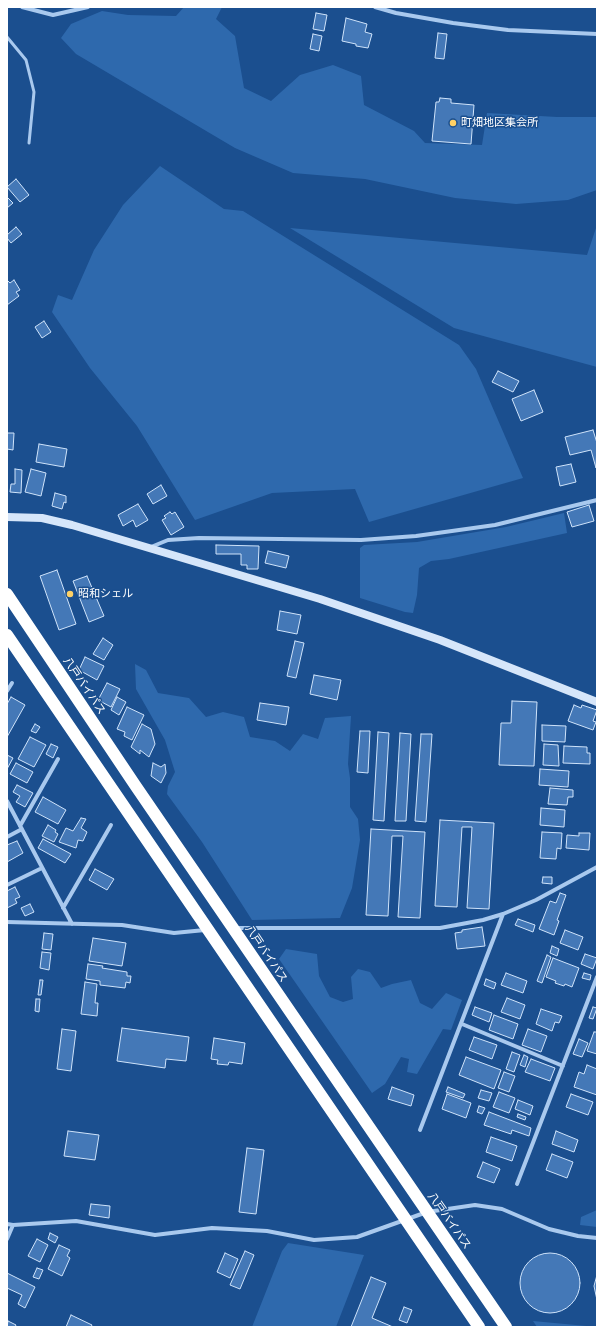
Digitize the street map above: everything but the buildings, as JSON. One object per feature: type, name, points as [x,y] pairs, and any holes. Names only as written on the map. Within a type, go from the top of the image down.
[{"type":"highway","name":"八戸バイパス","points":[[7,594],[232,928],[506,1327]]},
{"type":"highway","points":[[7,635],[404,1219],[480,1327]]},
{"type":"street","points":[[22,7],[53,16],[88,7]]},
{"type":"street","points":[[375,7],[396,13],[453,23],[500,29],[597,34]]},
{"type":"street","points":[[151,547],[168,540],[199,538],[361,540],[416,536],[495,524],[597,500]]},
{"type":"street","points":[[7,517],[42,518],[151,547],[320,599],[440,640],[597,702]]},
{"type":"street","points":[[7,691],[12,683]]},
{"type":"street","points":[[7,837],[21,828],[58,759]]},
{"type":"street","points":[[7,801],[72,924]]},
{"type":"street","points":[[63,908],[111,825]]},
{"type":"street","points":[[232,928],[440,928],[483,920],[503,914],[536,900],[597,867]]},
{"type":"street","points":[[7,885],[42,868]]},
{"type":"street","points":[[420,1130],[503,914]]},
{"type":"street","points":[[7,922],[122,925],[174,932],[208,930]]},
{"type":"street","points":[[518,1184],[597,977]]},
{"type":"street","points":[[462,1024],[563,1066]]},
{"type":"street","points":[[7,1224],[14,1225],[76,1221],[155,1235],[212,1228],[267,1231],[314,1240],[357,1237],[427,1212],[475,1205],[502,1209],[549,1229],[578,1236],[597,1238]]},
{"type":"street","points":[[7,1239],[14,1225]]},
{"type":"lane","points":[[7,37],[26,60],[34,92],[29,142]]},
{"type":"shaded area","points":[[184,7],[222,7],[216,19],[235,36],[244,88],[271,101],[300,75],[333,65],[361,76],[364,105],[414,131],[425,143],[482,145],[487,113],[557,117],[597,117],[597,190],[568,200],[516,204],[455,198],[365,179],[293,173],[235,148],[76,54],[61,38],[71,24],[102,11],[128,15],[176,16]]},
{"type":"shaded area","points":[[160,166],[224,209],[243,211],[459,345],[476,369],[523,478],[369,522],[355,489],[272,493],[195,520],[137,426],[90,368],[52,312],[58,295],[72,300],[94,250],[123,205]]},
{"type":"shaded area","points":[[597,225],[597,367],[454,328],[290,228],[587,255]]},
{"type":"shaded area","points":[[564,513],[567,533],[449,559],[431,561],[419,568],[417,595],[413,613],[405,612],[360,598],[360,548],[364,545],[417,542],[506,527]]},
{"type":"shaded area","points":[[135,664],[146,670],[158,693],[189,698],[206,717],[223,712],[244,717],[250,737],[275,741],[290,751],[303,734],[318,739],[325,718],[351,716],[348,764],[350,778],[350,807],[358,819],[360,840],[352,888],[340,918],[252,920],[202,842],[167,794],[168,786],[175,772],[165,740],[136,689]]},
{"type":"shaded area","points":[[286,949],[317,954],[319,976],[330,997],[343,1002],[353,999],[351,977],[358,969],[370,972],[381,988],[411,980],[420,1003],[432,1009],[446,993],[462,1000],[451,1030],[443,1029],[417,1074],[407,1072],[409,1059],[401,1057],[385,1084],[372,1093],[279,959]]},
{"type":"shaded area","points":[[597,1210],[597,1227],[580,1225],[581,1217]]},
{"type":"shaded area","points":[[288,1243],[364,1255],[336,1327],[252,1327],[282,1251]]},
{"type":"shaded area","points":[[533,1321],[597,1327],[537,1327]]},
{"type":"place","name":"町畑地区集会所","points":[[453,123]]},
{"type":"place","name":"昭和シェル","points":[[70,594]]}]
